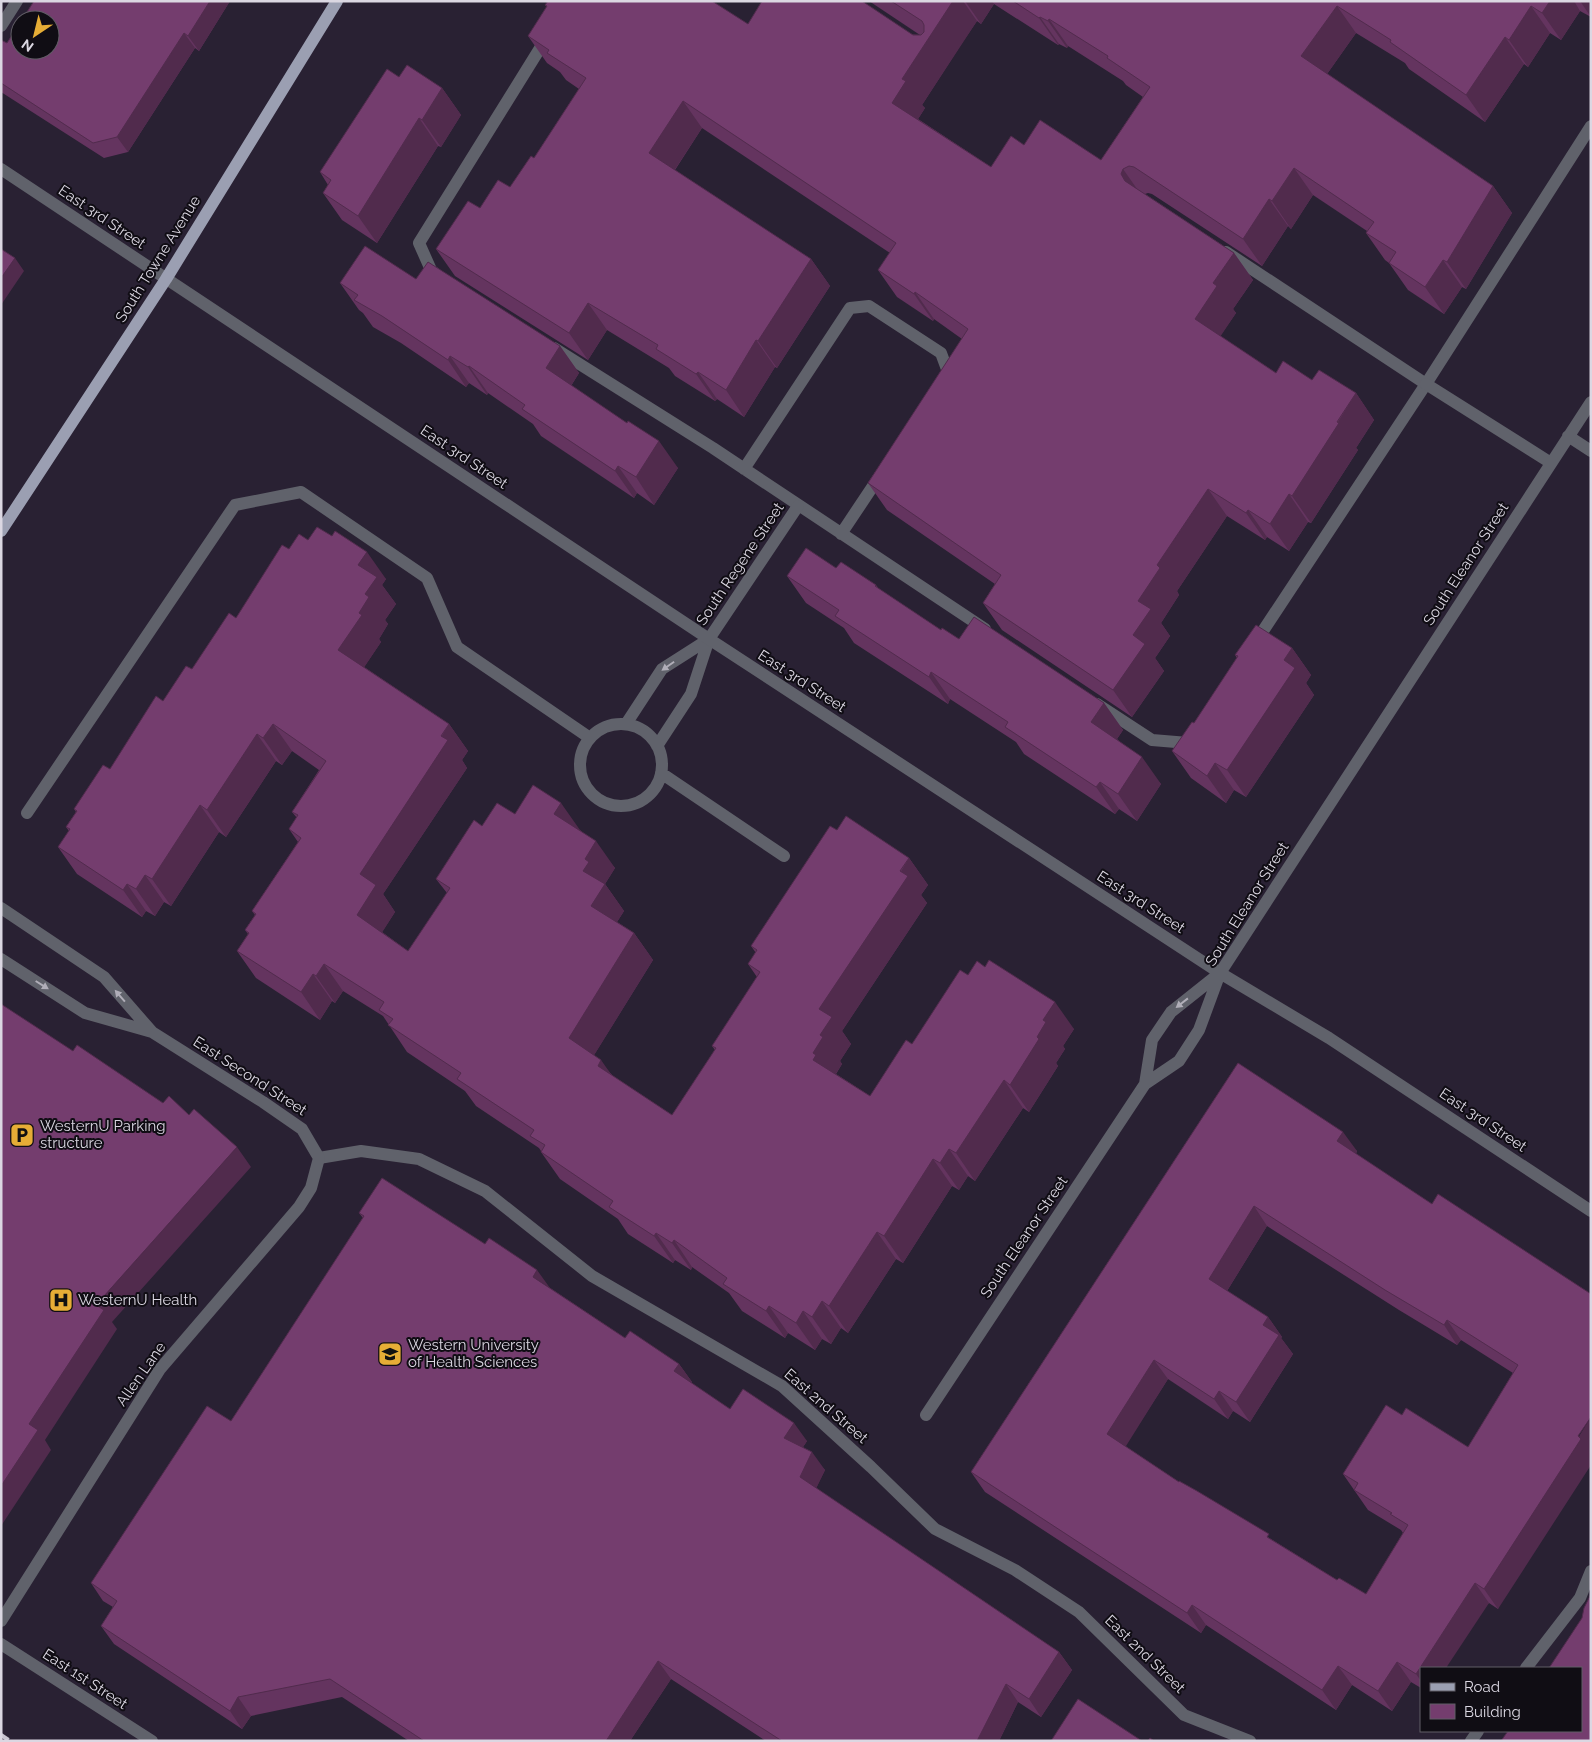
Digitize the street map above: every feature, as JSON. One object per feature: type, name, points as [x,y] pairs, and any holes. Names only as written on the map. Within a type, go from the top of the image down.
[{"type":"main road","name":"South Towne Avenue","points":[[1,531],[166,279],[334,2]]},
{"type":"street","points":[[1,26],[18,1]]},
{"type":"street","points":[[447,281],[431,270],[419,243],[554,26]]},
{"type":"street","points":[[1248,654],[1426,384],[1591,126]]},
{"type":"street","name":"East 3rd Street","points":[[1,169],[709,640],[1220,973],[1329,1038],[1591,1211]]},
{"type":"street","points":[[1214,244],[1426,384],[1551,463]]},
{"type":"street","points":[[744,469],[850,308],[869,306],[941,353],[948,372],[937,388]]},
{"type":"street","points":[[547,344],[744,469],[997,637]]},
{"type":"street","name":"South Eleanor Street","points":[[926,1415],[1145,1084],[1179,1061],[1199,1030],[1220,973],[1591,402]]},
{"type":"street","points":[[1568,436],[1591,451]]},
{"type":"street","points":[[841,534],[889,461]]},
{"type":"street","points":[[27,812],[235,505],[300,492],[427,578],[457,647],[590,738]]},
{"type":"street","name":"South Regene Street","points":[[709,640],[798,506]]},
{"type":"street","points":[[626,724],[662,669],[709,640]]},
{"type":"street","points":[[657,746],[691,694],[709,640]]},
{"type":"street","points":[[1087,697],[1152,740],[1188,744],[1199,727]]},
{"type":"street","points":[[626,724],[639,728],[650,736],[657,746],[662,759],[661,773],[656,786],[647,796],[635,803],[622,806],[608,804],[596,798],[587,788],[581,775],[580,762],[583,749],[590,738],[600,730],[612,725],[626,724]]},
{"type":"street","points":[[661,773],[784,856]]},
{"type":"street","name":"East Second Street","points":[[1,908],[104,978],[152,1032],[302,1129],[319,1158]]},
{"type":"street","name":"East Second Street","points":[[1,959],[85,1013],[152,1032]]},
{"type":"street","points":[[1145,1084],[1152,1040],[1171,1012],[1220,973]]},
{"type":"street","name":"East 2nd Street","points":[[319,1158],[361,1151],[419,1159],[485,1191],[592,1276],[782,1386],[936,1529],[1015,1570],[1079,1612],[1184,1715],[1250,1741]]},
{"type":"street","name":"Allen Lane","points":[[1,1621],[160,1370],[299,1208],[311,1188],[319,1158]]},
{"type":"street","points":[[1527,1667],[1580,1598],[1591,1571]]},
{"type":"street","name":"East 1st Street","points":[[1,1644],[152,1741]]},
{"type":"building","points":[[34,1],[210,1],[188,36],[184,33],[117,137],[93,143],[1,83],[1,40],[7,43],[10,38],[10,60],[60,60],[60,10],[28,10]]},
{"type":"building","points":[[548,1],[712,1],[748,24],[762,1],[862,1],[913,35],[921,35],[924,32],[922,21],[891,1],[953,1],[902,79],[906,81],[892,103],[991,167],[1011,136],[1024,145],[1040,120],[1101,160],[1150,87],[1107,58],[1108,56],[1049,19],[1048,21],[1039,18],[1013,1],[1550,1],[1542,13],[1531,6],[1509,40],[1505,37],[1466,95],[1390,42],[1391,40],[1337,6],[1301,56],[1493,186],[1447,262],[1443,260],[1425,287],[1389,263],[1396,252],[1366,233],[1374,222],[1294,168],[1272,201],[1269,199],[1243,239],[1134,167],[1129,166],[1123,169],[1121,174],[1125,181],[1234,253],[1213,283],[1217,286],[1195,319],[1276,373],[1283,361],[1312,380],[1319,370],[1356,393],[1292,496],[1289,494],[1270,524],[1248,510],[1246,513],[1208,489],[1157,565],[1160,568],[1138,601],[1151,609],[1133,635],[1145,644],[1113,690],[983,603],[1001,575],[868,483],[968,329],[915,292],[914,294],[878,270],[896,243],[683,101],[649,153],[811,259],[758,341],[756,340],[726,390],[656,349],[658,345],[588,303],[569,333],[436,249],[468,201],[480,208],[498,180],[510,187],[531,156],[534,158],[586,78],[547,53],[549,50],[528,36],[547,6],[545,5]]},
{"type":"building","points":[[407,65],[442,88],[422,120],[419,118],[358,216],[323,193],[331,180],[320,172],[387,69],[399,77]]},
{"type":"building","points":[[365,246],[416,279],[428,262],[560,346],[546,368],[627,423],[628,421],[659,441],[636,477],[618,466],[615,471],[522,409],[525,405],[469,366],[450,356],[448,360],[382,316],[354,300],[358,295],[340,283]]},
{"type":"building","points":[[1,249],[15,258],[1,278]]},
{"type":"building","points":[[317,527],[332,536],[335,531],[367,552],[358,565],[377,577],[365,594],[369,597],[359,613],[362,615],[338,650],[449,724],[441,736],[448,740],[360,874],[376,885],[357,915],[408,951],[450,888],[436,879],[474,820],[482,826],[497,803],[515,814],[533,785],[561,803],[554,814],[596,841],[585,859],[589,862],[583,871],[605,884],[591,906],[634,933],[569,1038],[601,1060],[598,1066],[672,1115],[716,1048],[712,1046],[760,972],[748,964],[757,950],[751,946],[830,826],[837,830],[846,816],[909,858],[900,871],[908,876],[819,1009],[832,1017],[820,1035],[823,1037],[813,1053],[816,1055],[813,1060],[870,1096],[906,1040],[912,1044],[960,970],[968,975],[977,961],[985,967],[989,960],[1055,1002],[1043,1020],[1046,1022],[1037,1037],[1039,1039],[1010,1085],[1004,1080],[956,1153],[949,1149],[940,1163],[933,1159],[884,1236],[877,1232],[829,1306],[822,1301],[812,1317],[803,1311],[796,1323],[769,1306],[766,1311],[723,1284],[727,1278],[674,1240],[672,1243],[656,1233],[654,1236],[609,1207],[613,1201],[541,1152],[545,1145],[530,1136],[534,1130],[457,1079],[461,1073],[388,1025],[393,1019],[379,1010],[384,1002],[324,964],[316,976],[313,974],[301,992],[237,951],[249,933],[245,930],[256,914],[252,911],[301,838],[289,829],[298,815],[292,812],[326,761],[273,724],[263,738],[257,734],[207,810],[200,805],[152,879],[145,875],[136,889],[127,884],[123,890],[58,847],[70,829],[66,827],[77,811],[74,809],[103,765],[110,769],[156,696],[163,701],[186,666],[192,669],[229,613],[236,618],[282,545],[289,549],[299,534],[308,540]]},
{"type":"building","points":[[806,548],[836,568],[841,562],[941,630],[942,628],[959,639],[974,617],[1104,703],[1091,722],[1142,757],[1118,794],[1100,782],[1096,787],[1005,727],[1008,722],[931,672],[929,677],[835,616],[839,610],[787,576]]},
{"type":"building","points":[[1256,625],[1292,648],[1284,660],[1295,668],[1227,770],[1215,763],[1207,776],[1172,751],[1192,722],[1194,723],[1238,656],[1235,655]]},
{"type":"building","name":"WesternU Health","points":[[1,1004],[73,1051],[77,1045],[163,1103],[169,1096],[189,1115],[194,1109],[237,1147],[96,1305],[104,1310],[29,1424],[38,1430],[1,1486]]},
{"type":"building","points":[[1238,1063],[1343,1132],[1337,1141],[1432,1204],[1438,1194],[1591,1294],[1591,1417],[1578,1436],[1581,1439],[1484,1589],[1475,1583],[1416,1674],[1397,1662],[1378,1691],[1338,1666],[1322,1690],[1192,1605],[1187,1613],[971,1472]],"holes":[[[1254,1206],[1385,1290],[1444,1325],[1447,1320],[1518,1365],[1468,1447],[1406,1408],[1402,1415],[1386,1405],[1343,1474],[1358,1483],[1354,1490],[1408,1525],[1366,1594],[1339,1578],[1337,1580],[1267,1537],[1269,1534],[1179,1482],[1107,1434],[1154,1360],[1214,1399],[1219,1391],[1236,1402],[1279,1335],[1263,1325],[1268,1317],[1209,1279]]]},
{"type":"building","points":[[382,1178],[485,1244],[489,1238],[537,1270],[533,1277],[625,1338],[630,1331],[679,1364],[674,1371],[730,1409],[743,1389],[794,1423],[784,1438],[812,1452],[800,1477],[1059,1652],[1029,1699],[1006,1684],[977,1741],[782,1741],[658,1661],[606,1741],[424,1741],[330,1679],[238,1697],[230,1711],[101,1626],[117,1601],[91,1583],[207,1406],[231,1421],[364,1216],[359,1213]]},
{"type":"building","points":[[1591,1594],[1591,1741],[1501,1741],[1507,1732],[1582,1732],[1582,1667],[1550,1667],[1582,1618],[1584,1608]]},
{"type":"building","points":[[1078,1699],[1142,1741],[1051,1741]]},
{"type":"railway","points":[[1,1735],[10,1741]]},
{"type":"place","name":"WesternU Parking structure","points":[[22,1135]]},
{"type":"place","name":"WesternU Health","points":[[61,1300]]},
{"type":"place","name":"Western University of Health Sciences","points":[[390,1354]]}]
